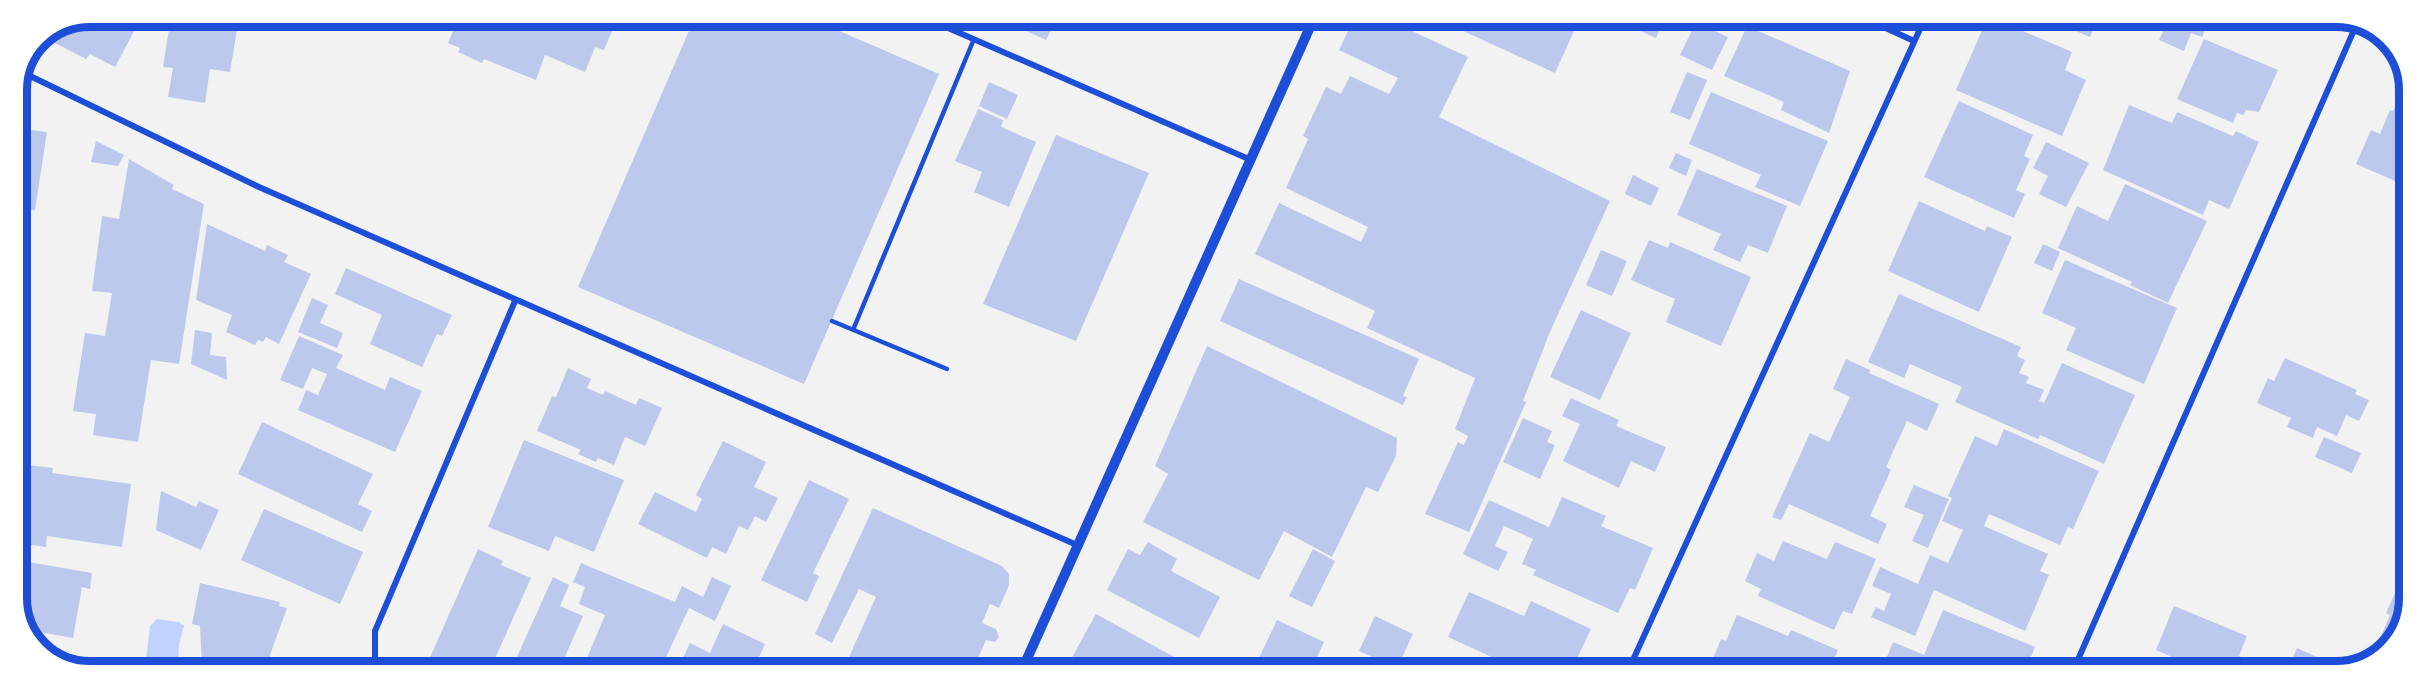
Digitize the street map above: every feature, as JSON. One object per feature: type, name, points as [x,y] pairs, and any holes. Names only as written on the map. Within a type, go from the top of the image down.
[{"type":"street","points":[[946,27],[1251,160]]},
{"type":"street","points":[[1026,661],[1310,27]]},
{"type":"street","points":[[1884,27],[1914,40]]},
{"type":"street","points":[[1633,661],[1920,27]]},
{"type":"street","points":[[2077,661],[2354,30]]},
{"type":"street","points":[[29,75],[259,187],[514,301],[1077,545]]},
{"type":"street","points":[[375,661],[375,631],[514,301]]},
{"type":"lane","points":[[853,330],[974,39]]},
{"type":"lane","points":[[832,321],[946,369]]},
{"type":"water","points":[[157,619],[179,622],[184,626],[179,644],[178,661],[146,661],[150,626]]},
{"type":"building","points":[[136,27],[115,67],[90,54],[86,59],[53,42],[55,38],[78,28]]},
{"type":"building","points":[[169,27],[237,27],[230,72],[210,69],[205,103],[168,97],[173,68],[163,67]]},
{"type":"building","points":[[455,27],[614,27],[604,50],[595,47],[585,72],[545,55],[536,80],[484,59],[482,63],[458,52],[460,48],[448,43]]},
{"type":"building","points":[[691,27],[830,27],[939,74],[804,384],[578,287]]},
{"type":"building","points":[[1018,27],[1052,27],[1046,40]]},
{"type":"building","points":[[1350,27],[1403,27],[1468,57],[1439,117],[1610,201],[1549,334],[1523,401],[1526,402],[1469,532],[1425,514],[1458,442],[1464,445],[1468,436],[1455,429],[1475,378],[1367,328],[1375,311],[1255,254],[1279,203],[1361,242],[1368,227],[1286,188],[1308,139],[1303,136],[1326,87],[1341,94],[1350,76],[1389,94],[1398,78],[1339,50]]},
{"type":"building","points":[[1455,27],[1576,27],[1555,73]]},
{"type":"building","points":[[1632,27],[1661,27],[1656,38]]},
{"type":"building","points":[[1694,27],[1707,27],[1728,37],[1712,70],[1680,55]]},
{"type":"building","points":[[1747,27],[1850,71],[1829,133],[1781,110],[1784,102],[1724,76]]},
{"type":"building","points":[[1984,27],[2014,27],[2072,52],[2065,70],[2086,80],[2062,136],[1956,90]]},
{"type":"building","points":[[2066,27],[2094,27],[2090,37]]},
{"type":"building","points":[[2165,27],[2206,27],[2202,37],[2191,33],[2184,51],[2159,40]]},
{"type":"building","points":[[2204,39],[2278,70],[2259,112],[2246,110],[2243,115],[2237,113],[2233,123],[2177,99]]},
{"type":"building","points":[[1687,72],[1707,80],[1690,120],[1670,112]]},
{"type":"building","points":[[989,82],[1018,95],[1007,119],[979,106]]},
{"type":"building","points":[[1711,92],[1828,141],[1800,206],[1755,187],[1761,175],[1689,144]]},
{"type":"building","points":[[1959,101],[2033,135],[2024,156],[2030,159],[2016,190],[2025,194],[2014,218],[1924,177]]},
{"type":"building","points":[[2129,105],[2172,123],[2177,112],[2233,136],[2236,131],[2259,142],[2229,209],[2209,200],[2203,215],[2103,170]]},
{"type":"building","points":[[2395,107],[2399,109],[2399,183],[2356,164],[2371,130],[2380,134],[2390,110],[2393,111]]},
{"type":"building","points":[[978,109],[1003,120],[1001,127],[1036,142],[1009,207],[974,192],[982,172],[955,161]]},
{"type":"building","points":[[27,130],[47,132],[35,210],[27,209]]},
{"type":"building","points":[[1056,135],[1149,173],[1076,341],[983,304]]},
{"type":"building","points":[[96,141],[124,155],[118,166],[91,162]]},
{"type":"building","points":[[2046,142],[2089,163],[2066,207],[2039,194],[2048,176],[2033,168]]},
{"type":"building","points":[[1676,153],[1692,160],[1686,176],[1669,168]]},
{"type":"building","points":[[129,159],[174,185],[172,189],[204,204],[179,364],[151,360],[138,442],[93,435],[96,414],[73,411],[85,333],[105,336],[112,293],[92,291],[102,216],[119,219]]},
{"type":"building","points":[[1697,169],[1787,206],[1768,253],[1748,245],[1740,262],[1713,250],[1721,234],[1677,215]]},
{"type":"building","points":[[1633,175],[1659,188],[1651,206],[1625,194]]},
{"type":"building","points":[[2125,184],[2207,221],[2168,303],[2130,285],[2132,282],[2058,248],[2077,206],[2108,221]]},
{"type":"building","points":[[1919,201],[1985,231],[1987,226],[2012,237],[1979,312],[1888,271]]},
{"type":"building","points":[[207,224],[265,251],[267,245],[288,255],[284,262],[311,274],[279,344],[266,337],[263,342],[258,340],[255,345],[226,332],[232,315],[196,300]]},
{"type":"building","points":[[27,235],[31,236],[27,264]]},
{"type":"building","points":[[1649,240],[1668,248],[1670,242],[1751,277],[1721,346],[1666,322],[1675,299],[1631,280]]},
{"type":"building","points":[[2043,244],[2060,252],[2052,271],[2034,263]]},
{"type":"building","points":[[1601,250],[1627,261],[1612,296],[1586,285]]},
{"type":"building","points":[[2065,260],[2177,308],[2144,384],[2066,350],[2076,328],[2042,313]]},
{"type":"building","points":[[346,268],[452,315],[442,336],[437,334],[422,367],[370,344],[382,315],[335,294]]},
{"type":"building","points":[[1239,279],[1419,359],[1403,396],[1407,397],[1403,405],[1220,321]]},
{"type":"building","points":[[1899,294],[2021,347],[2017,356],[2025,360],[2019,373],[2029,377],[2026,383],[2044,390],[2039,401],[2044,403],[2062,363],[2135,395],[2104,464],[2040,435],[2038,439],[1955,402],[1962,387],[1910,364],[1904,378],[1868,362]]},
{"type":"building","points":[[312,298],[328,305],[320,323],[343,333],[337,348],[298,332]]},
{"type":"building","points":[[1581,310],[1631,333],[1600,400],[1550,377]]},
{"type":"building","points":[[195,330],[212,333],[210,355],[226,357],[227,380],[191,364]]},
{"type":"building","points":[[299,336],[343,355],[336,368],[385,390],[390,377],[422,391],[395,452],[298,410],[306,390],[318,395],[327,374],[312,368],[303,389],[280,380]]},
{"type":"building","points":[[1207,346],[1397,438],[1396,456],[1378,492],[1366,487],[1332,557],[1284,531],[1259,580],[1143,522],[1168,474],[1155,466]]},
{"type":"building","points":[[2285,358],[2357,390],[2355,394],[2369,400],[2359,421],[2346,415],[2337,436],[2317,427],[2313,438],[2287,427],[2291,418],[2257,403],[2268,378],[2274,381]]},
{"type":"building","points":[[1846,359],[1870,370],[1869,373],[1939,404],[1927,431],[1907,421],[1886,467],[1891,470],[1870,516],[1887,524],[1878,544],[1789,504],[1781,520],[1772,517],[1810,433],[1829,442],[1850,397],[1833,389]]},
{"type":"building","points":[[568,368],[591,379],[587,388],[603,395],[605,391],[636,405],[639,398],[662,408],[645,446],[625,437],[614,465],[598,458],[596,462],[578,454],[581,450],[537,431],[552,396],[556,397]]},
{"type":"building","points":[[1571,398],[1619,420],[1616,426],[1666,447],[1655,472],[1631,461],[1619,488],[1563,461],[1580,424],[1562,416]]},
{"type":"building","points":[[1523,418],[1552,431],[1547,442],[1555,445],[1540,479],[1503,462]]},
{"type":"building","points":[[262,422],[373,474],[358,504],[372,511],[362,532],[238,474]]},
{"type":"building","points":[[2004,429],[2099,471],[2073,529],[2068,527],[2060,545],[1989,514],[1984,526],[2048,554],[2040,571],[2049,575],[2025,631],[1934,590],[1915,636],[1871,617],[1876,607],[1884,611],[1891,594],[1872,586],[1880,567],[1918,584],[1930,555],[1948,563],[1963,530],[1942,521],[1952,498],[1948,496],[1975,436],[1997,446]]},
{"type":"building","points":[[2324,437],[2361,453],[2352,473],[2315,457]]},
{"type":"building","points":[[524,440],[624,480],[594,552],[555,536],[549,551],[488,527]]},
{"type":"building","points":[[723,441],[766,462],[754,487],[778,498],[766,522],[755,516],[748,530],[739,526],[726,554],[712,547],[707,558],[638,524],[655,492],[696,512],[702,499],[696,495]]},
{"type":"building","points":[[29,465],[53,468],[52,473],[131,484],[122,547],[47,536],[46,547],[27,544],[27,470],[29,470]]},
{"type":"building","points":[[809,480],[849,499],[813,573],[819,576],[807,602],[761,580]]},
{"type":"building","points":[[1914,485],[1949,499],[1928,548],[1912,541],[1924,515],[1904,507]]},
{"type":"building","points":[[161,491],[196,507],[199,501],[219,510],[201,550],[156,530]]},
{"type":"building","points":[[1562,497],[1606,516],[1601,526],[1653,548],[1635,590],[1630,588],[1618,613],[1533,575],[1536,570],[1522,564],[1533,539],[1504,526],[1495,546],[1508,552],[1498,571],[1463,554],[1489,500],[1549,527]]},
{"type":"building","points":[[873,508],[1002,566],[1009,574],[1009,585],[999,608],[990,604],[982,623],[996,629],[999,637],[995,642],[986,640],[977,661],[858,661],[849,657],[876,597],[859,589],[832,643],[815,634]]},
{"type":"building","points":[[264,509],[363,552],[340,604],[241,560]]},
{"type":"building","points":[[1783,541],[1827,559],[1835,542],[1876,559],[1852,614],[1843,611],[1834,630],[1758,596],[1761,589],[1745,581],[1757,553],[1774,561]]},
{"type":"building","points":[[1148,542],[1177,559],[1171,571],[1220,597],[1199,638],[1107,590],[1128,549],[1140,555]]},
{"type":"building","points":[[478,549],[503,561],[501,565],[531,578],[494,661],[428,661]]},
{"type":"building","points":[[1313,549],[1335,561],[1312,607],[1289,596]]},
{"type":"building","points":[[27,562],[92,573],[90,589],[82,587],[73,638],[37,632],[35,629],[27,602]]},
{"type":"building","points":[[581,563],[675,602],[682,586],[703,597],[712,577],[731,586],[715,621],[689,608],[664,661],[586,661],[605,615],[579,604],[585,587],[573,582]]},
{"type":"building","points":[[553,577],[569,585],[560,606],[583,616],[563,661],[515,661]]},
{"type":"building","points":[[200,583],[280,602],[279,606],[287,608],[270,655],[270,661],[202,661],[200,626],[192,624]]},
{"type":"building","points":[[2399,583],[2397,614],[2388,633],[2379,643],[2390,615],[2386,613]]},
{"type":"building","points":[[1469,592],[1524,616],[1531,601],[1591,629],[1576,661],[1500,661],[1448,637]]},
{"type":"building","points":[[2174,606],[2247,636],[2239,656],[2252,661],[2181,661],[2156,650]]},
{"type":"building","points":[[1943,610],[2035,647],[2029,661],[1885,661],[1893,642],[1924,655]]},
{"type":"building","points":[[1096,614],[1182,661],[1070,661]]},
{"type":"building","points":[[1737,615],[1788,636],[1791,630],[1838,650],[1833,661],[1712,661],[1721,639],[1726,641]]},
{"type":"building","points":[[1375,616],[1413,634],[1400,661],[1381,661],[1359,651]]},
{"type":"building","points":[[1277,620],[1324,642],[1315,661],[1257,661]]},
{"type":"building","points":[[723,624],[765,644],[757,661],[681,661],[690,643],[710,653]]},
{"type":"building","points":[[2297,648],[2326,661],[2291,661]]}]
